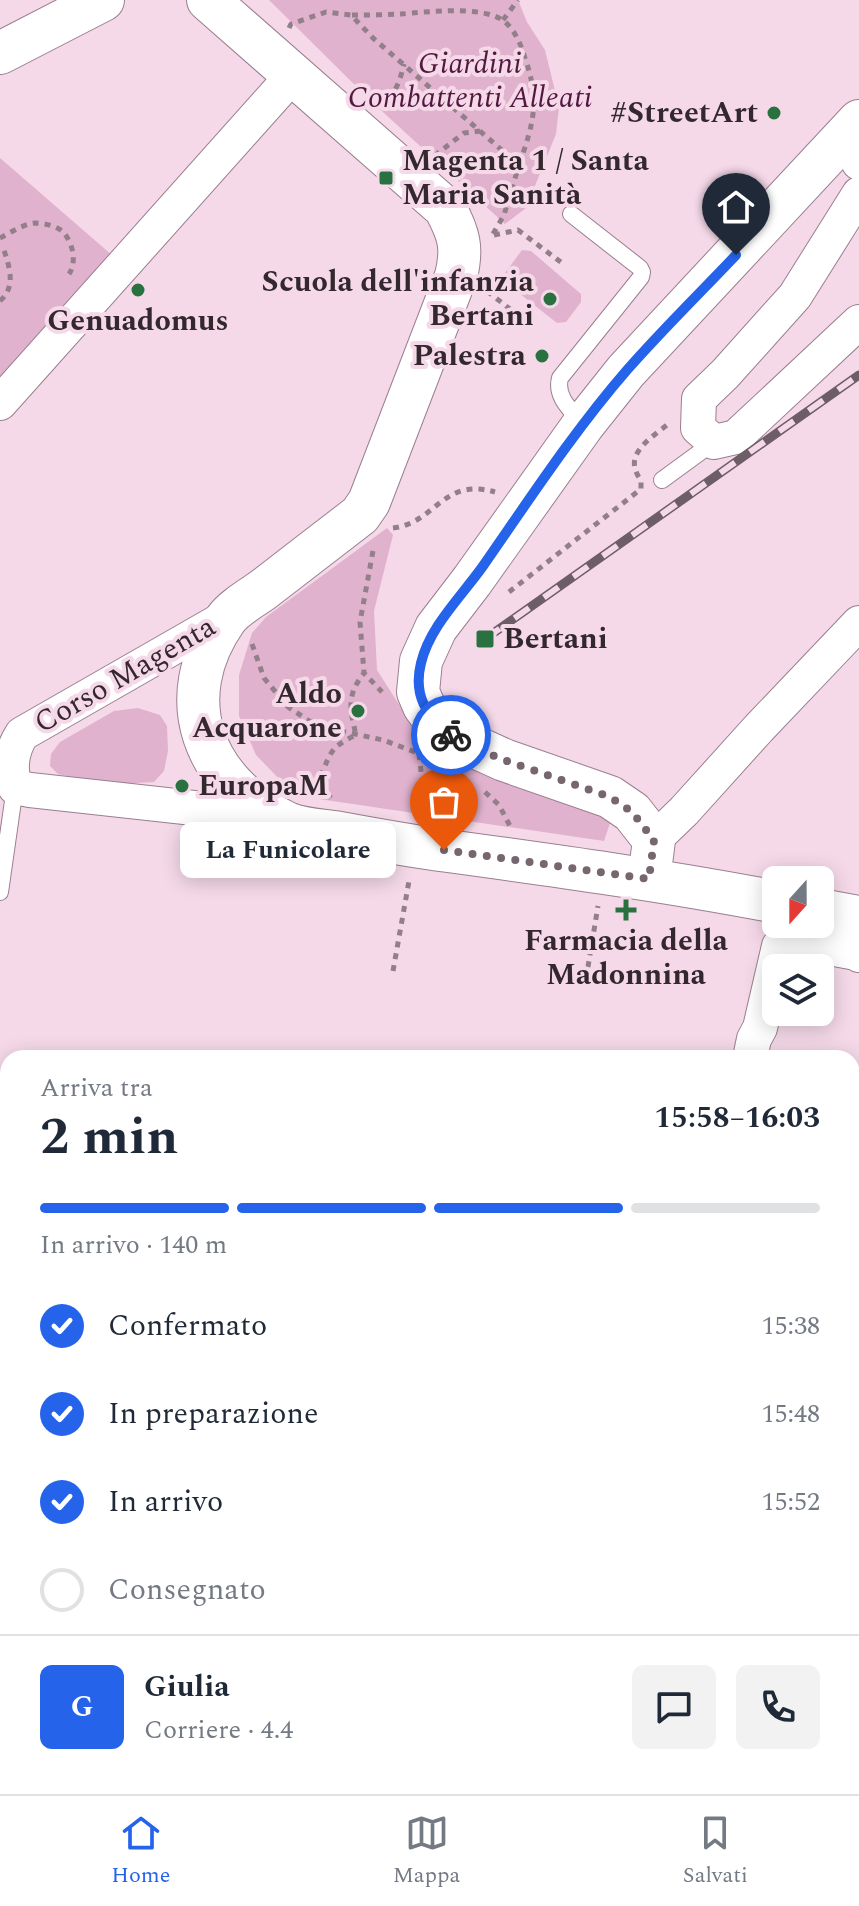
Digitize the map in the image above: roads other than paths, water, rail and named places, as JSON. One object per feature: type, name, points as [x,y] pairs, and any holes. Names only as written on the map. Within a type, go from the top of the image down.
[{"type":"street","points":[[0,53],[103,0]]},
{"type":"street","name":"Corso Magenta","points":[[208,0],[445,208],[457,229],[460,242],[456,276],[369,502],[360,515],[210,650],[203,669],[199,720],[216,763],[232,785],[266,812],[292,825]]},
{"type":"street","points":[[0,403],[294,74]]},
{"type":"street","points":[[651,859],[632,812],[610,797],[504,760],[453,737],[438,725],[418,692],[421,661],[436,628],[583,425],[626,371],[856,139]]},
{"type":"street","points":[[859,194],[795,296],[699,399],[698,428],[714,442],[736,437],[859,322]]},
{"type":"street","points":[[651,859],[684,811],[859,623]]},
{"type":"street","name":"Corso Magenta","points":[[238,624],[22,734],[14,749],[11,766],[15,787],[230,812],[415,846],[651,859],[762,897]]},
{"type":"street","points":[[834,913],[859,917]]},
{"type":"street","points":[[752,1050],[760,1028],[779,946],[785,941],[792,941],[859,955]]},
{"type":"lane","points":[[571,214],[642,272],[560,378],[558,390],[583,425]]},
{"type":"lane","points":[[662,480],[714,442]]},
{"type":"lane","points":[[0,892],[15,787]]},
{"type":"railway","points":[[485,639],[859,375]]},
{"type":"place","name":"#StreetArt","points":[[774,113]]},
{"type":"place","name":"Magenta 1 / Santa Maria Sanità","points":[[386,178]]},
{"type":"place","name":"Genuadomus","points":[[138,290]]},
{"type":"place","name":"Scuola dell'infanzia Bertani","points":[[550,299]]},
{"type":"place","name":"Palestra","points":[[542,356]]},
{"type":"place","name":"Bertani","points":[[485,639]]},
{"type":"place","name":"Aldo Acquarone","points":[[358,711]]},
{"type":"place","name":"EuropaM","points":[[182,786]]},
{"type":"place","name":"La Funicolare","points":[[444,850]]},
{"type":"place","name":"Farmacia della Madonnina","points":[[626,910]]},
{"type":"park label","name":"Giardini Combattenti Alleati","points":[[470,81]]}]
